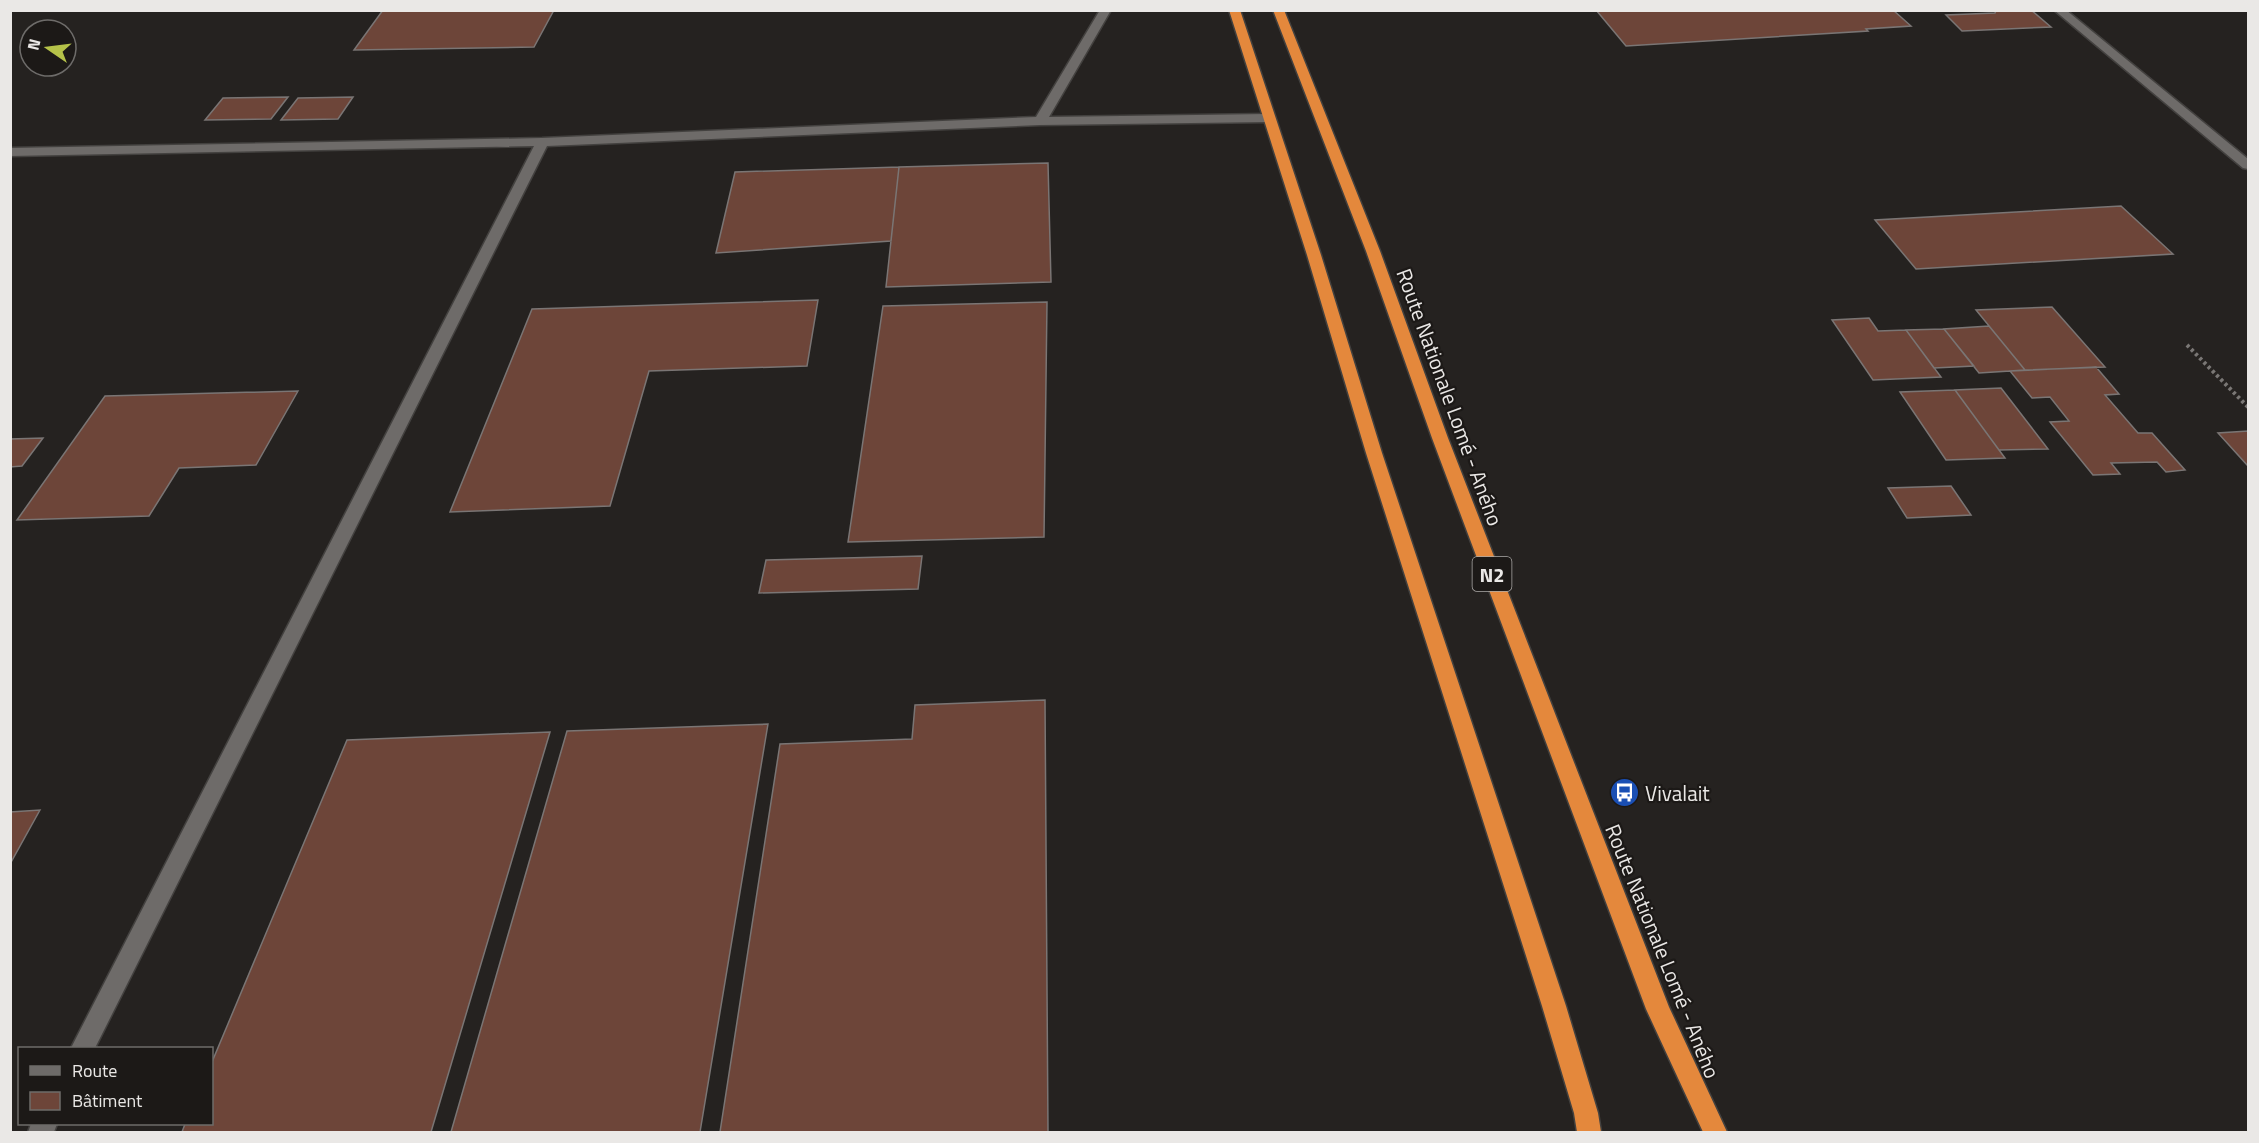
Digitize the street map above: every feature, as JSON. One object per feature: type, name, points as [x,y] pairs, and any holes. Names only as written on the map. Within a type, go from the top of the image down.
[{"type":"highway","points":[[1234,10],[1554,1006],[1586,1113],[1589,1132]]},
{"type":"highway","name":"Route Nationale Lomé - Aného","points":[[1278,10],[1372,251],[1440,438],[1658,1009],[1715,1132]]},
{"type":"lane","points":[[1040,121],[1106,10]]},
{"type":"lane","points":[[2059,10],[2248,165]]},
{"type":"lane","points":[[10,152],[542,142],[1040,121],[1268,118]]},
{"type":"lane","points":[[84,1047],[542,142]]},
{"type":"path","points":[[2187,345],[2248,407]]},
{"type":"building","points":[[383,10],[554,10],[534,47],[354,50]]},
{"type":"building","points":[[1596,10],[1893,10],[1911,26],[1866,29],[1868,31],[1626,46]]},
{"type":"building","points":[[1996,10],[2031,10],[2051,27],[1962,31],[1946,15],[1995,13]]},
{"type":"building","points":[[288,97],[271,119],[205,120],[223,98]]},
{"type":"building","points":[[353,97],[338,119],[281,120],[298,98]]},
{"type":"building","points":[[1048,163],[1051,282],[886,287],[899,167]]},
{"type":"building","points":[[899,167],[891,241],[716,253],[735,172]]},
{"type":"building","points":[[2121,206],[2173,254],[1916,269],[1875,220]]},
{"type":"building","points":[[818,300],[807,366],[649,371],[610,506],[450,512],[532,309]]},
{"type":"building","points":[[1047,302],[1044,537],[848,542],[883,306]]},
{"type":"building","points":[[2052,307],[2105,367],[2025,370],[1976,310]]},
{"type":"building","points":[[1869,318],[1878,331],[1906,330],[1941,377],[1873,380],[1832,320]]},
{"type":"building","points":[[1989,326],[2025,370],[1979,373],[1944,329]]},
{"type":"building","points":[[1944,329],[1974,366],[1934,368],[1906,330]]},
{"type":"building","points":[[2096,367],[2119,394],[2105,395],[2138,433],[2152,433],[2185,470],[2166,472],[2157,462],[2111,463],[2120,474],[2093,475],[2050,422],[2069,421],[2050,397],[2032,398],[2010,371]]},
{"type":"building","points":[[2001,388],[2048,449],[1999,450],[1955,390]]},
{"type":"building","points":[[1955,390],[2005,458],[1946,460],[1900,392]]},
{"type":"building","points":[[298,391],[256,465],[179,468],[149,516],[17,520],[105,396]]},
{"type":"building","points":[[2248,431],[2248,466],[2218,433]]},
{"type":"building","points":[[43,438],[22,466],[10,467],[10,439]]},
{"type":"building","points":[[1951,486],[1971,515],[1907,518],[1888,488]]},
{"type":"building","points":[[922,556],[918,589],[759,593],[766,560]]},
{"type":"building","points":[[1045,700],[1048,1132],[720,1132],[780,744],[912,739],[915,705]]},
{"type":"building","points":[[768,724],[700,1132],[451,1132],[567,731]]},
{"type":"building","points":[[550,732],[431,1132],[182,1132],[185,1125],[213,1125],[213,1060],[347,740]]},
{"type":"building","points":[[40,810],[10,864],[10,812]]},
{"type":"place","name":"Vivalait","points":[[1624,793]]}]
